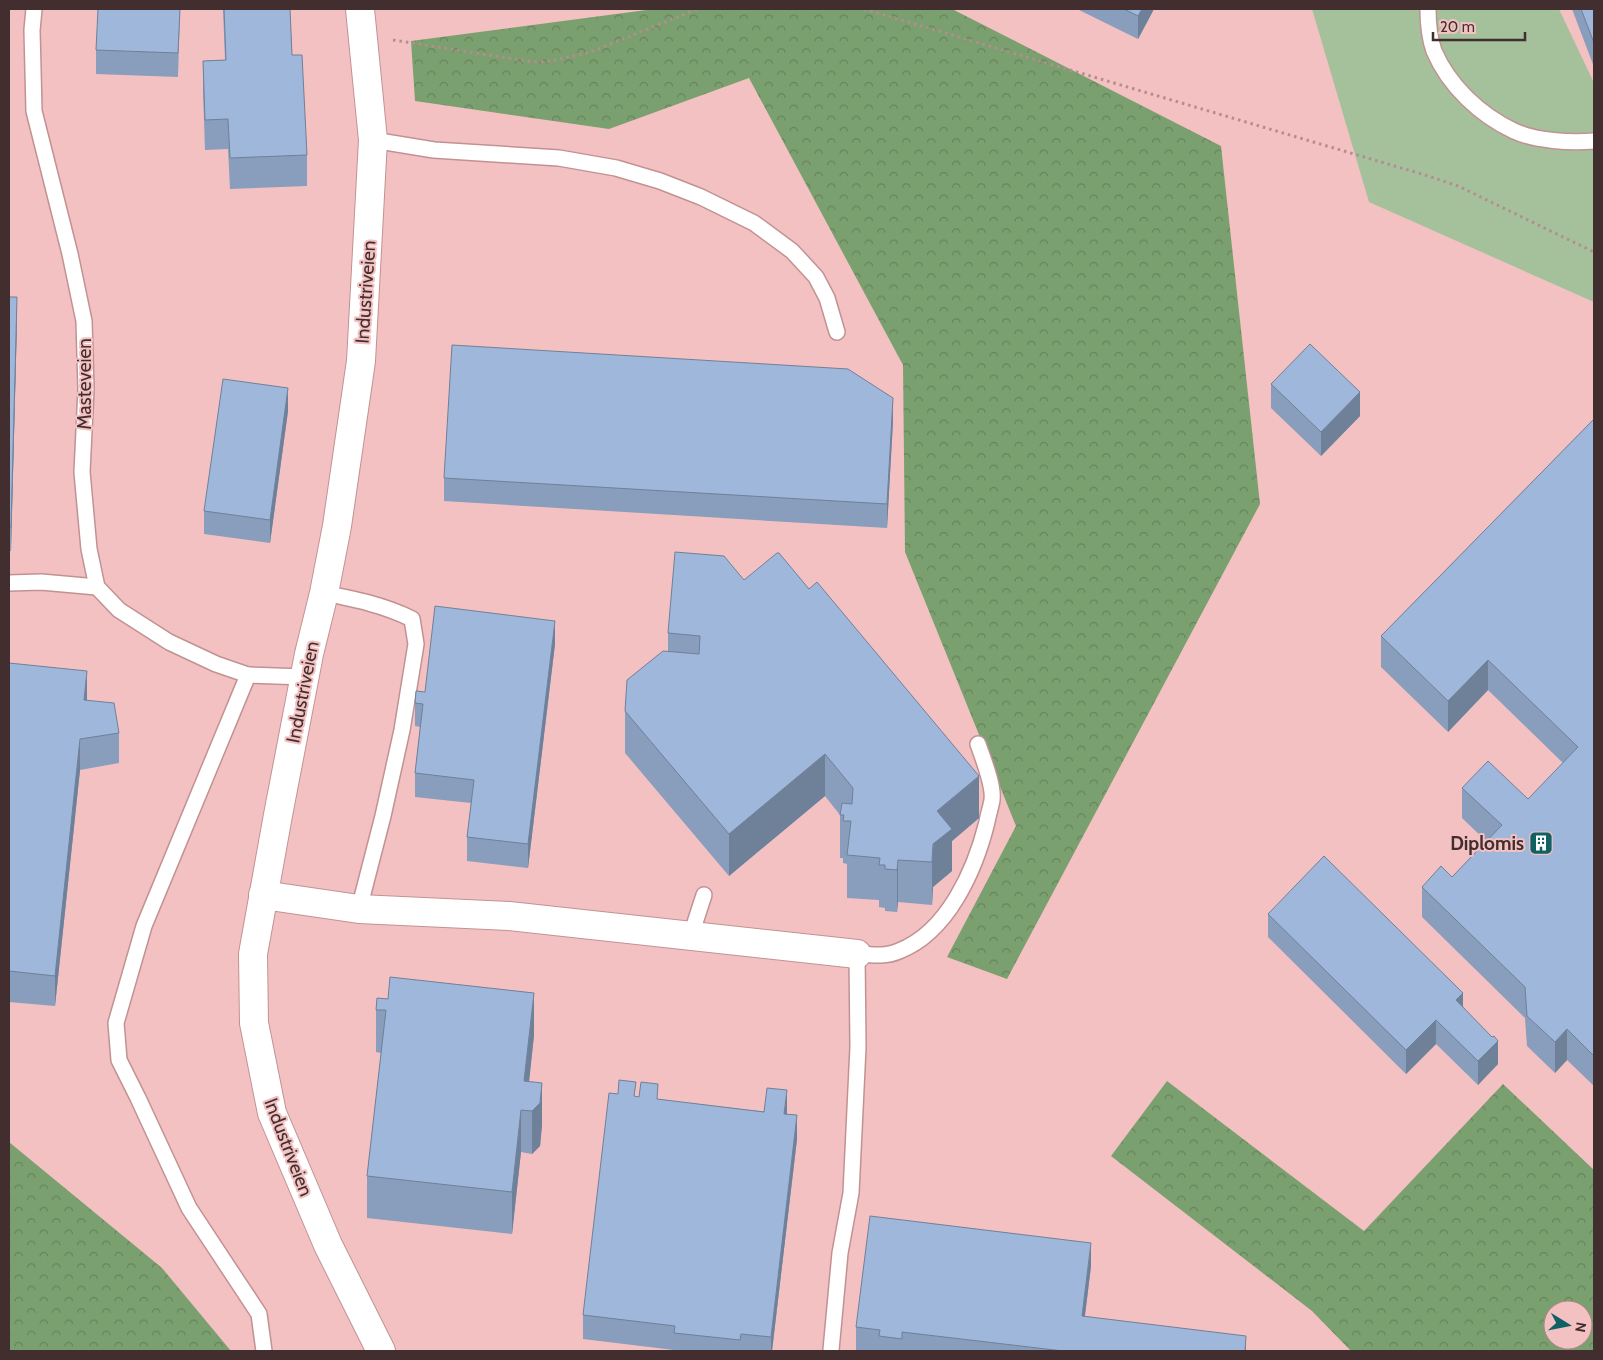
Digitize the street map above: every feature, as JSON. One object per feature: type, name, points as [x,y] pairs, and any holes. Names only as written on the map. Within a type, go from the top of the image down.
[{"type":"street","name":"Industriveien","points":[[362,22],[373,140],[361,361],[337,526],[305,677],[253,954],[254,1023],[272,1113],[328,1245],[381,1351]]},
{"type":"street","points":[[263,895],[359,910],[509,916],[858,954]]},
{"type":"lane","name":"Masteveien","points":[[34,9],[32,30],[34,111],[70,254],[84,321],[86,389],[82,472],[89,549],[97,587]]},
{"type":"lane","points":[[1428,9],[1428,25],[1434,50],[1444,69],[1458,90],[1482,111],[1515,131],[1550,140],[1594,141]]},
{"type":"lane","points":[[373,140],[434,150],[559,158],[616,168],[660,181],[701,197],[754,223],[792,251],[816,277],[827,298],[837,332]]},
{"type":"lane","points":[[9,583],[41,582],[97,587],[119,610],[169,642],[216,664],[248,675],[305,677]]},
{"type":"lane","points":[[324,593],[394,610],[412,620],[416,644],[402,730],[383,816],[359,910]]},
{"type":"lane","points":[[248,675],[144,926],[116,1023],[119,1060],[189,1208],[259,1314],[264,1351]]},
{"type":"lane","points":[[831,1350],[840,1253],[851,1194],[858,1047],[858,954],[881,955],[897,952],[916,943],[930,933],[949,910],[972,868],[980,847],[993,798],[988,774],[978,744]]},
{"type":"lane","points":[[691,935],[704,894]]},
{"type":"path","points":[[362,22],[448,48],[512,60],[534,62],[550,61],[596,50],[697,9]]},
{"type":"path","points":[[864,9],[1425,175],[1458,186],[1594,252]]},
{"type":"green space","points":[[654,9],[952,9],[1221,146],[1260,504],[1007,979],[947,957],[1016,826],[905,552],[903,365],[749,78],[609,129],[415,101],[411,41]]},
{"type":"green space","points":[[1312,9],[1559,9],[1594,83],[1594,302],[1369,202]]},
{"type":"green space","points":[[1167,1081],[1364,1231],[1503,1084],[1594,1170],[1594,1351],[1351,1351],[1312,1311],[1111,1156]]},
{"type":"green space","points":[[9,1142],[162,1268],[231,1351],[9,1351]]},
{"type":"building","points":[[98,9],[180,9],[178,53],[96,50]]},
{"type":"building","points":[[224,9],[290,9],[292,55],[302,55],[307,155],[230,158],[228,119],[205,120],[203,61],[226,60]]},
{"type":"building","points":[[1124,9],[1142,9],[1138,16]]},
{"type":"building","points":[[1581,9],[1594,9],[1594,43]]},
{"type":"building","points":[[9,297],[17,297],[11,527],[9,527]]},
{"type":"building","points":[[1310,344],[1360,392],[1321,432],[1271,384]]},
{"type":"building","points":[[452,345],[848,369],[893,398],[887,504],[444,478]]},
{"type":"building","points":[[223,379],[288,388],[270,520],[204,511]]},
{"type":"building","points":[[1594,419],[1594,1056],[1567,1029],[1555,1042],[1527,1016],[1525,987],[1422,887],[1441,866],[1452,877],[1502,825],[1462,788],[1488,761],[1528,799],[1578,747],[1488,660],[1448,701],[1381,636]]},
{"type":"building","points":[[675,552],[724,556],[744,580],[779,553],[809,589],[817,582],[979,776],[937,811],[952,829],[933,844],[932,862],[898,860],[897,870],[885,869],[885,865],[879,865],[880,858],[847,855],[851,821],[843,821],[844,815],[840,815],[842,803],[852,804],[853,788],[825,754],[729,834],[625,711],[627,680],[663,651],[699,654],[700,636],[668,633]]},
{"type":"building","points":[[435,606],[555,621],[528,844],[467,837],[474,780],[415,773],[423,704],[415,703],[416,691],[425,692]]},
{"type":"building","points":[[9,663],[87,671],[84,700],[114,703],[119,733],[80,739],[55,976],[9,971]]},
{"type":"building","points":[[1324,856],[1463,993],[1456,1000],[1498,1041],[1478,1061],[1436,1020],[1406,1050],[1268,914]]},
{"type":"building","points":[[390,977],[534,993],[524,1081],[542,1083],[540,1103],[532,1111],[521,1110],[512,1192],[367,1176],[386,1010],[376,1010],[377,998],[388,999]]},
{"type":"building","points":[[619,1080],[636,1082],[634,1096],[639,1097],[641,1082],[658,1084],[657,1099],[764,1112],[767,1088],[787,1090],[784,1114],[797,1115],[771,1337],[741,1334],[740,1340],[674,1333],[675,1326],[583,1315],[609,1093],[618,1094]]},
{"type":"building","points":[[870,1216],[1091,1243],[1082,1316],[1246,1336],[1245,1351],[1063,1351],[902,1332],[902,1339],[879,1336],[880,1330],[856,1327]]},
{"type":"place","name":"Diplomis","points":[[1541,843]]}]
